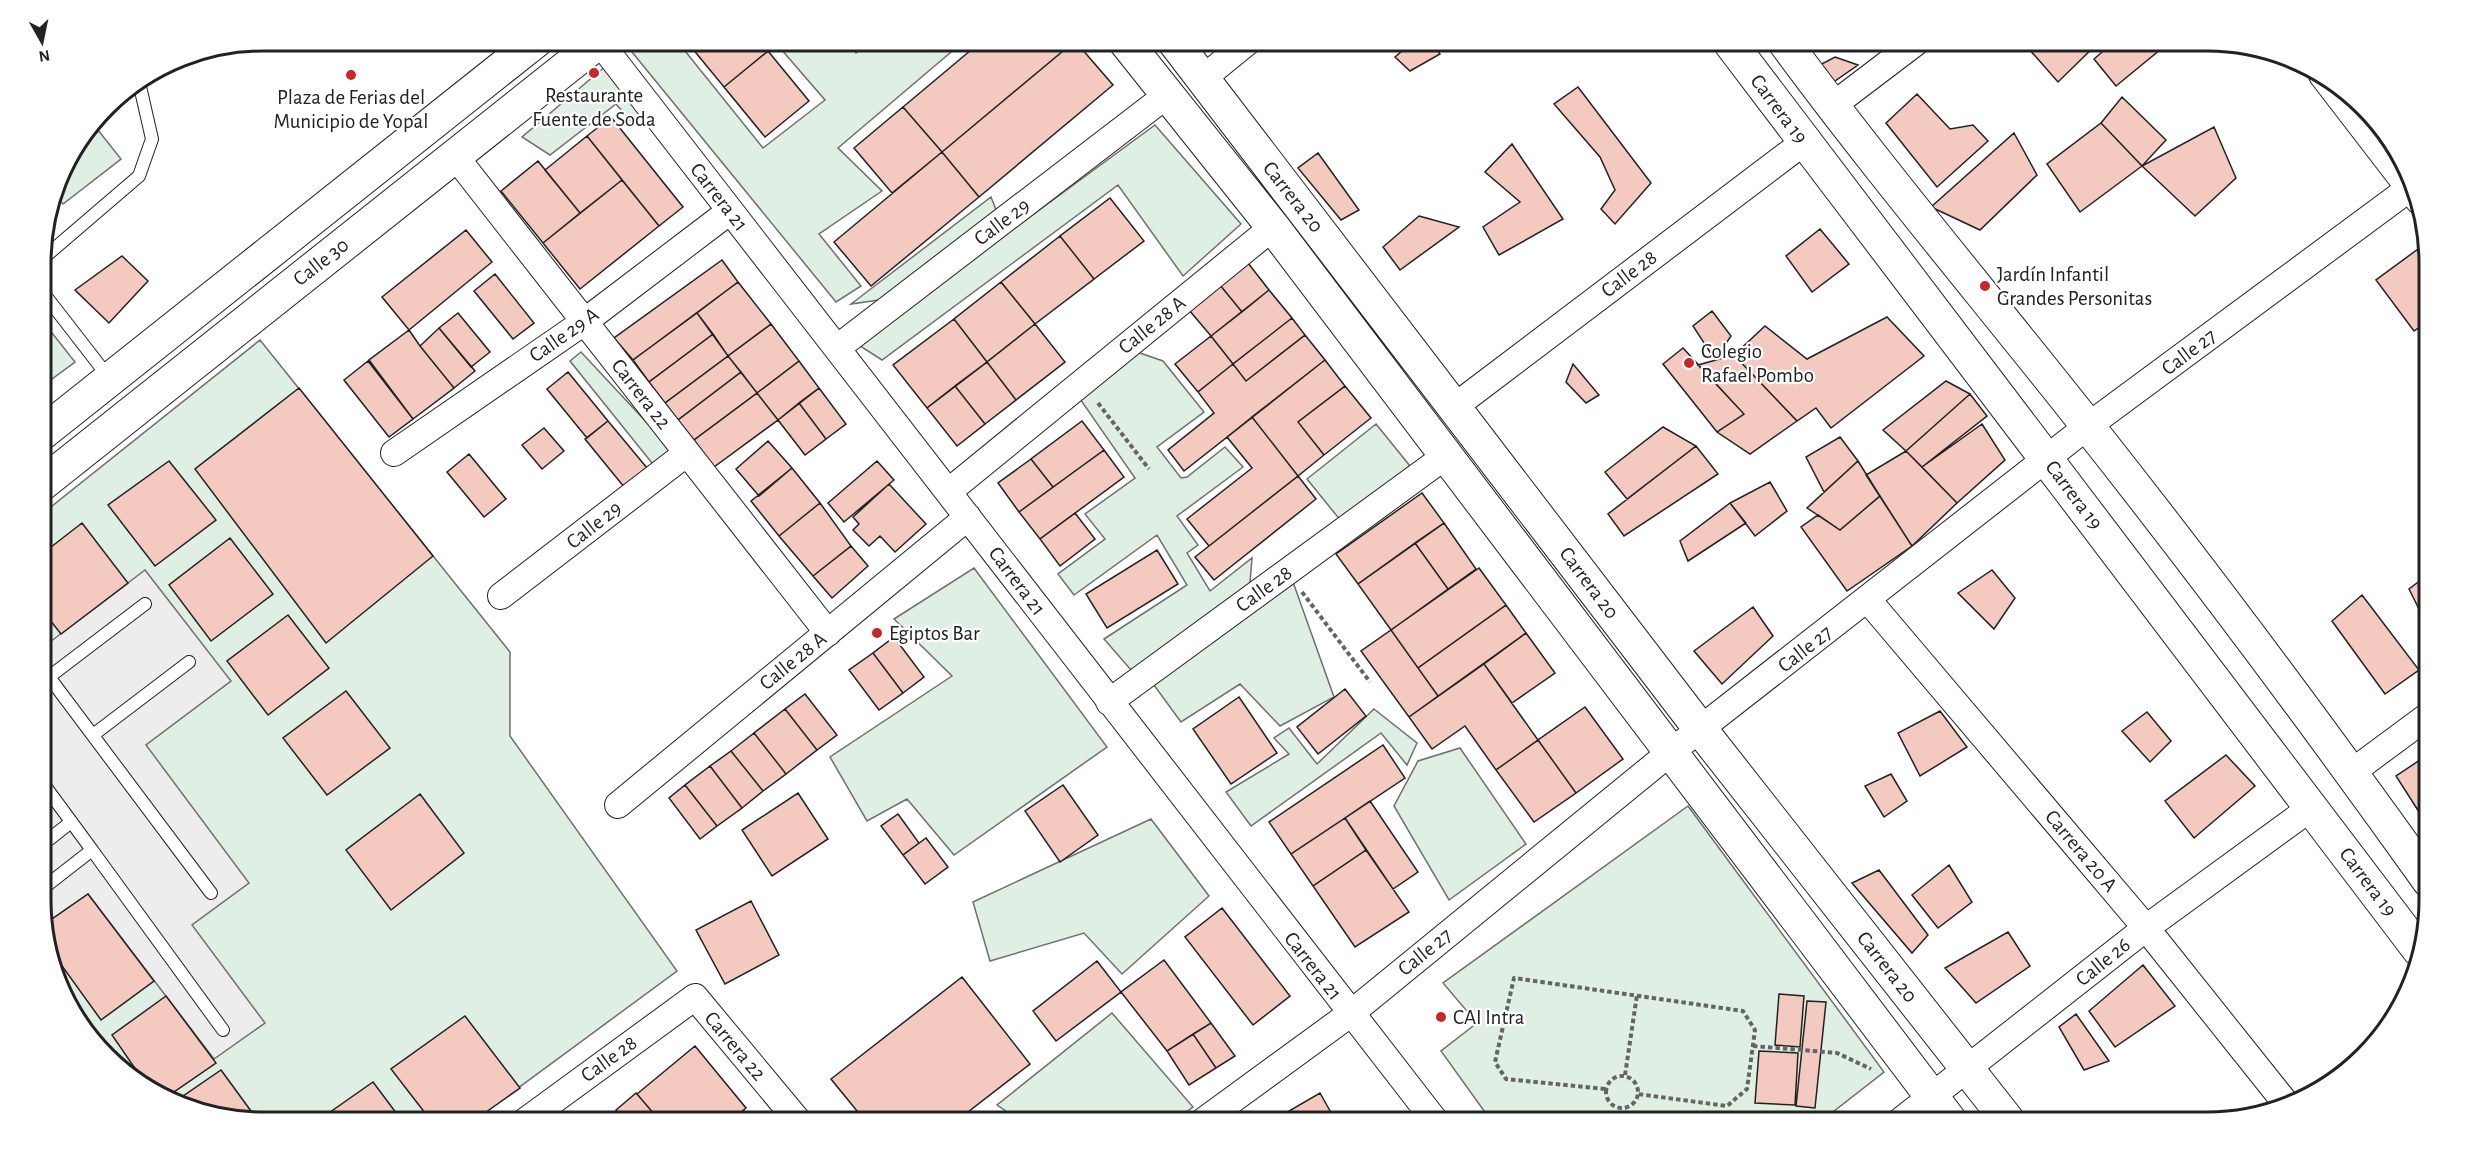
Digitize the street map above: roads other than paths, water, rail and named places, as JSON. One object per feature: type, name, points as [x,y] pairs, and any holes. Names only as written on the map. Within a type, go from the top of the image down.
[{"type":"main road","name":"Calle 30","points":[[51,426],[523,51]]},
{"type":"main road","name":"Calle 30","points":[[51,477],[586,51]]},
{"type":"main road","name":"Carrera 20","points":[[1133,51],[1273,227],[1672,751],[1941,1110]]},
{"type":"main road","name":"Carrera 20","points":[[1181,51],[1701,730],[2001,1112]]},
{"type":"main road","name":"Carrera 19","points":[[1736,51],[2415,943]]},
{"type":"main road","name":"Carrera 19","points":[[1791,51],[1832,106],[2088,426],[2352,772],[2419,867]]},
{"type":"street","name":"Carrera 21","points":[[607,51],[1428,1112]]},
{"type":"street","points":[[1202,79],[1236,51]]},
{"type":"street","points":[[1832,106],[1904,51]]},
{"type":"street","name":"Calle 29","points":[[837,348],[1167,95]]},
{"type":"street","points":[[2341,99],[2398,170]]},
{"type":"street","name":"Calle 28","points":[[1454,407],[1804,142]]},
{"type":"street","name":"Carrera 22","points":[[455,156],[828,633]]},
{"type":"street","name":"Calle 27","points":[[1216,1112],[1350,1014],[1672,751],[2088,426],[2408,195]]},
{"type":"street","name":"Calle 29 A","points":[[394,453],[584,322],[730,211]]},
{"type":"street","name":"Calle 28 A","points":[[948,492],[1273,227]]},
{"type":"street","name":"Calle 29","points":[[501,596],[687,453]]},
{"type":"street","name":"Calle 28","points":[[1109,702],[1447,455]]},
{"type":"street","name":"Calle 28 A","points":[[618,805],[968,517]]},
{"type":"street","name":"Carrera 20 A","points":[[1868,600],[2146,928],[2282,1098]]},
{"type":"street","points":[[2352,772],[2419,722]]},
{"type":"street","name":"Calle 26","points":[[1941,1110],[1968,1070],[2146,928],[2312,807]]},
{"type":"street","name":"Calle 28","points":[[537,1112],[694,996]]},
{"type":"street","name":"Carrera 22","points":[[694,996],[791,1112]]},
{"type":"lane","points":[[51,251],[139,176],[152,140],[141,90]]},
{"type":"lane","points":[[51,303],[110,380]]},
{"type":"lane","points":[[51,676],[145,604]]},
{"type":"lane","points":[[93,735],[189,662]]},
{"type":"lane","points":[[51,686],[93,735],[211,893]]},
{"type":"lane","points":[[51,794],[223,1030]]},
{"type":"lane","points":[[51,838],[71,822]]},
{"type":"lane","points":[[51,882],[92,850]]},
{"type":"place","name":"Restaurante Fuente de Soda","points":[[594,73]]},
{"type":"place","name":"Plaza de Ferias del Municipio de Yopal","points":[[351,75]]},
{"type":"place","name":"Jardín Infantil Grandes Personitas","points":[[1985,286]]},
{"type":"place","name":"Colegio Rafael Pombo","points":[[1689,363]]},
{"type":"place","name":"Egiptos Bar","points":[[877,633]]},
{"type":"place","name":"CAI Intra","points":[[1441,1017]]}]
